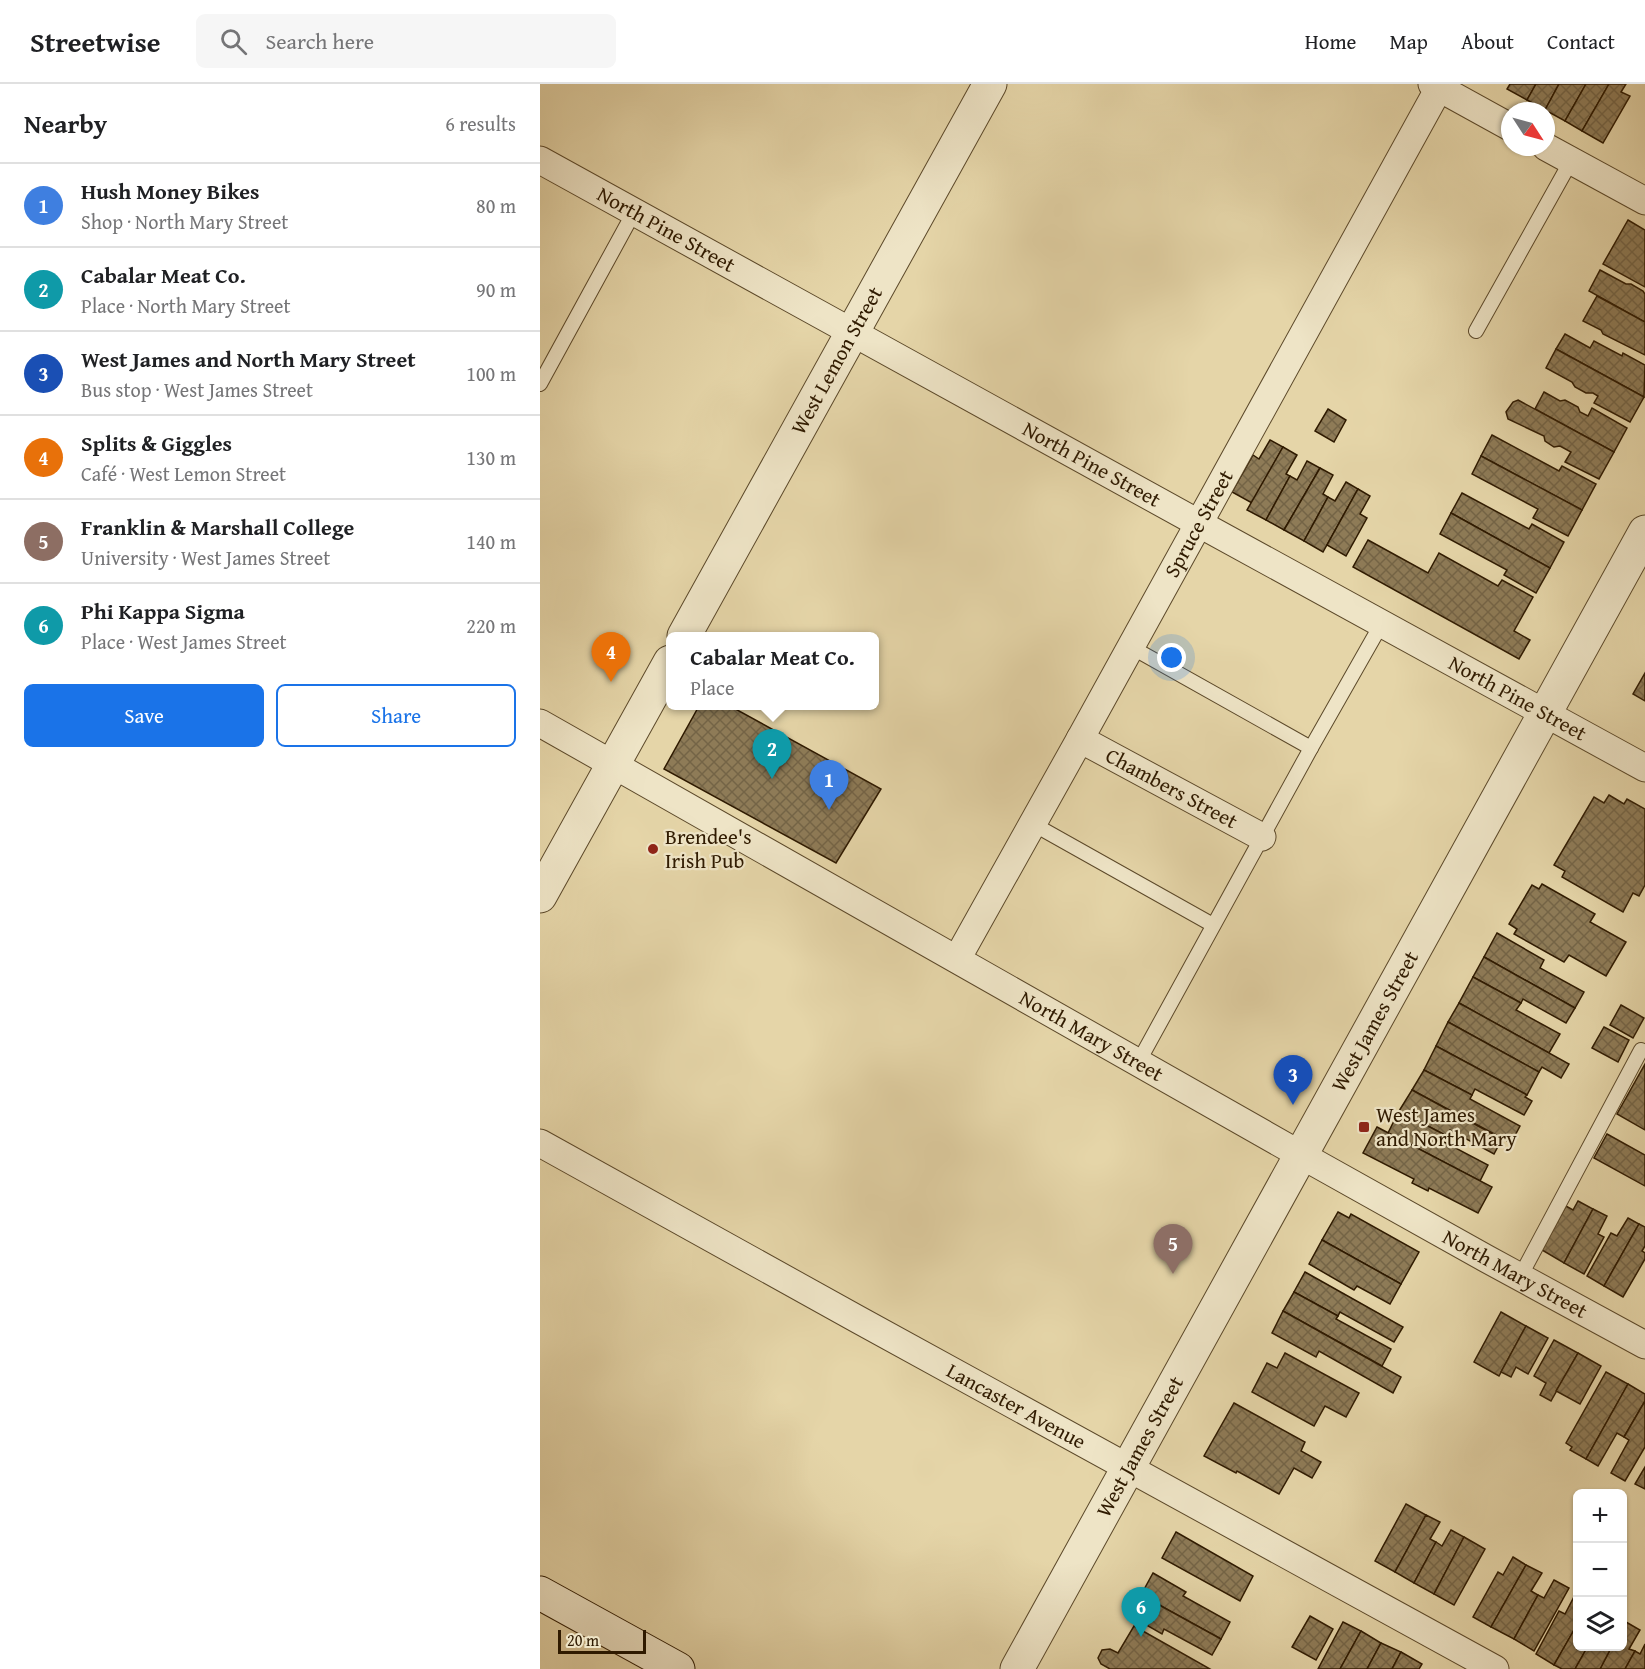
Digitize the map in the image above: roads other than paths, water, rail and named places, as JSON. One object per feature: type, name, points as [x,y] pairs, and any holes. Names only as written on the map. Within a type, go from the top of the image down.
[{"type":"street","name":"West Lemon Street","points":[[686,632],[990,84]]},
{"type":"street","points":[[1435,86],[1501,122]]},
{"type":"street","name":"Spruce Street","points":[[957,960],[1131,647],[1435,86]]},
{"type":"street","points":[[1555,152],[1645,201]]},
{"type":"street","name":"North Pine Street","points":[[540,160],[1645,768]]},
{"type":"street","name":"West James Street","points":[[1017,1669],[1645,532]]},
{"type":"street","points":[[540,896],[666,669]]},
{"type":"street","name":"North Mary Street","points":[[540,723],[1301,1155],[1645,1345]]},
{"type":"street","name":"Chambers Street","points":[[1080,739],[1262,837]]},
{"type":"street","name":"Lancaster Avenue","points":[[540,1143],[1495,1669]]},
{"type":"street","points":[[540,1593],[678,1669]]},
{"type":"lane","points":[[1476,331],[1571,161]]},
{"type":"lane","points":[[540,384],[634,212]]},
{"type":"lane","points":[[1139,1061],[1382,623]]},
{"type":"lane","points":[[1131,647],[1311,748]]},
{"type":"lane","points":[[1033,824],[1213,925]]},
{"type":"lane","points":[[1520,1277],[1641,1050]]},
{"type":"place","name":"Splits & Giggles","points":[[611,682]]},
{"type":"place","name":"Cabalar Meat Co.","points":[[772,779]]},
{"type":"place","name":"Hush Money Bikes","points":[[829,810]]},
{"type":"place","name":"Brendee's Irish Pub","points":[[653,849]]},
{"type":"place","name":"West James and North Mary Street","points":[[1293,1105]]},
{"type":"place","name":"West James and North Mary","points":[[1364,1127]]},
{"type":"place","name":"Franklin & Marshall College","points":[[1173,1274]]},
{"type":"place","name":"Phi Kappa Sigma","points":[[1141,1637]]}]
